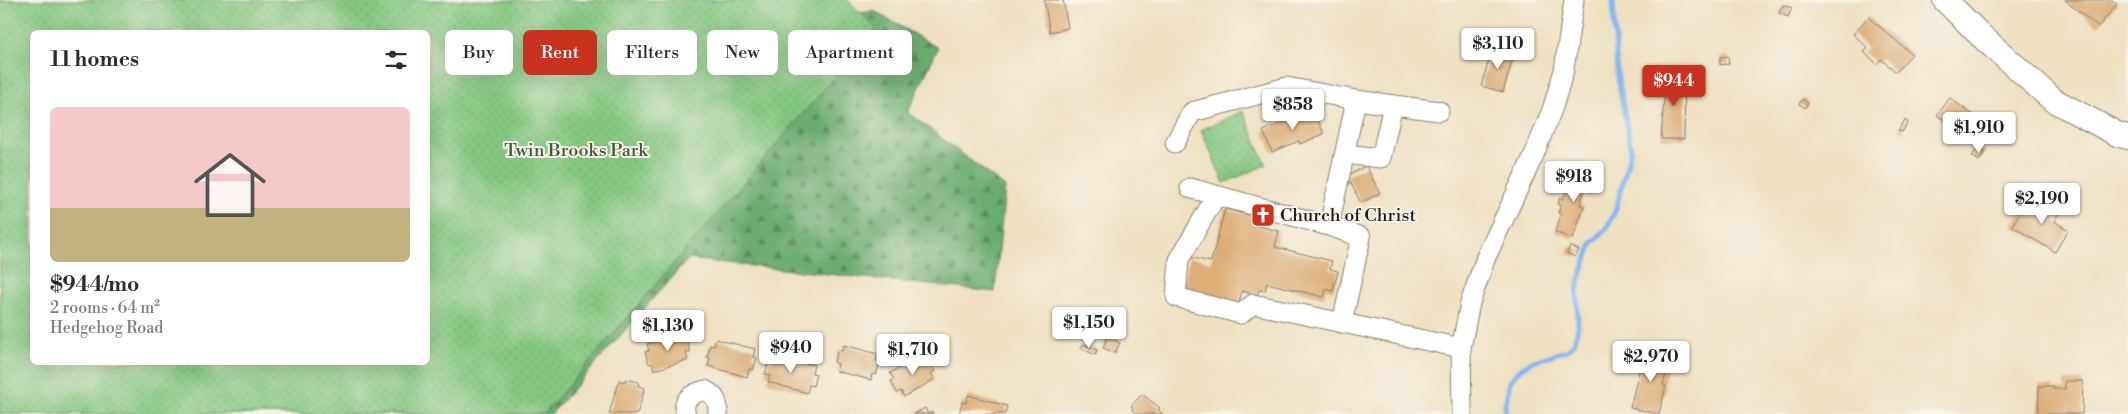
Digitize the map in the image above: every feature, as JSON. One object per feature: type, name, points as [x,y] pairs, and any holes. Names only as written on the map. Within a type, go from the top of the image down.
[{"type":"main road","points":[[1945,0],[1979,34],[2053,100],[2119,135],[2128,137]]},
{"type":"street","points":[[1462,414],[1461,348],[1470,303],[1486,257],[1534,155],[1553,107],[1564,70],[1574,0]]},
{"type":"street","points":[[1175,143],[1192,112],[1287,87],[1356,100],[1439,111]]},
{"type":"street","points":[[1329,226],[1356,100]]},
{"type":"street","points":[[1345,154],[1381,158],[1393,105]]},
{"type":"street","points":[[1190,188],[1329,226],[1361,237],[1342,323]]},
{"type":"street","points":[[1216,196],[1179,260],[1176,297],[1241,314],[1253,304],[1461,348]]},
{"type":"street","points":[[686,414],[684,411],[685,402],[694,393],[705,390],[714,396],[718,405],[718,414]]},
{"type":"green space","name":"Twin Brooks Park","points":[[0,0],[854,14],[874,11],[907,30],[788,30],[788,75],[912,75],[912,33],[938,48],[908,112],[1005,187],[995,292],[688,259],[551,414],[0,414]]},
{"type":"green space","name":"Twin Brooks Park","points":[[0,0],[848,0],[875,30],[788,30],[788,75],[836,75],[544,414],[0,414]]},
{"type":"green space","points":[[1243,111],[1266,165],[1224,183],[1201,130]]},
{"type":"building","points":[[1044,0],[1063,0],[1068,28],[1050,32]]},
{"type":"building","points":[[2065,0],[2112,0],[2117,4],[2098,27]]},
{"type":"building","points":[[1783,5],[1792,8],[1788,17],[1779,13]]},
{"type":"building","points":[[1868,17],[1912,54],[1896,72],[1881,59],[1877,64],[1864,52],[1868,48],[1853,34]]},
{"type":"building","points":[[1493,48],[1514,54],[1503,92],[1481,86]]},
{"type":"building","points":[[1728,56],[1729,64],[1720,65],[1720,57]]},
{"type":"building","points":[[1666,71],[1685,74],[1684,139],[1661,139]]},
{"type":"building","points":[[1950,98],[1983,122],[1970,139],[1937,115]]},
{"type":"building","points":[[1803,99],[1808,103],[1805,108],[1799,104]]},
{"type":"building","points":[[1301,107],[1307,120],[1316,116],[1324,134],[1300,144],[1299,141],[1272,152],[1263,131],[1289,120],[1286,113]]},
{"type":"building","points":[[1905,120],[1908,122],[1902,132],[1898,130]]},
{"type":"building","points":[[1979,146],[1986,151],[1979,161],[1972,156]]},
{"type":"building","points":[[1366,166],[1380,193],[1361,203],[1347,176]]},
{"type":"building","points":[[1576,169],[1598,177],[1592,192],[1585,189],[1580,205],[1584,206],[1573,239],[1555,232],[1561,215],[1558,213],[1561,205],[1558,204],[1560,198],[1563,199],[1566,190],[1569,191]]},
{"type":"building","points":[[2050,199],[2063,206],[2054,221],[2068,230],[2055,252],[2012,226],[2026,203],[2042,213]]},
{"type":"building","points":[[1225,209],[1260,218],[1258,226],[1279,231],[1275,247],[1332,261],[1330,269],[1338,271],[1333,291],[1326,289],[1324,297],[1267,283],[1265,291],[1259,290],[1257,295],[1242,291],[1238,307],[1181,293],[1189,257],[1211,262]]},
{"type":"building","points":[[1570,246],[1579,250],[1575,257],[1567,253]]},
{"type":"building","points":[[681,334],[682,341],[687,340],[690,352],[686,353],[688,360],[654,370],[652,363],[649,364],[645,352],[649,351],[647,344]]},
{"type":"building","points":[[1107,337],[1120,343],[1115,353],[1103,348]]},
{"type":"building","points":[[716,339],[755,349],[753,357],[757,358],[753,370],[749,369],[747,377],[708,366],[710,358],[707,357],[710,345],[714,346]]},
{"type":"building","points":[[1083,344],[1097,350],[1095,355],[1081,348]]},
{"type":"building","points":[[844,345],[878,354],[876,361],[880,362],[876,375],[872,374],[871,380],[836,371],[838,364],[834,362],[838,350],[842,351]]},
{"type":"building","points":[[1644,351],[1670,358],[1663,385],[1666,386],[1659,414],[1630,408]]},
{"type":"building","points":[[775,355],[814,365],[812,373],[816,374],[813,386],[809,385],[807,393],[768,382],[770,375],[765,374],[769,361],[773,362]]},
{"type":"building","points":[[921,356],[925,362],[928,360],[935,371],[931,373],[935,379],[904,397],[901,391],[897,393],[891,381],[894,379],[890,373]]},
{"type":"building","points":[[626,379],[639,382],[638,386],[645,388],[637,414],[609,414],[619,380],[625,382]]},
{"type":"building","points":[[2065,381],[2083,381],[2082,414],[2038,414],[2039,386],[2053,386],[2053,389],[2065,389]]},
{"type":"building","points":[[1142,394],[1160,408],[1158,410],[1163,414],[1136,414],[1131,406]]},
{"type":"building","points":[[968,395],[1007,406],[1005,414],[959,414],[962,402],[966,403]]},
{"type":"building","points":[[925,408],[928,414],[914,414]]},
{"type":"waterway","points":[[1506,414],[1505,405],[1510,382],[1517,372],[1531,362],[1567,350],[1574,344],[1578,327],[1577,291],[1582,271],[1592,243],[1607,228],[1616,209],[1631,149],[1617,73],[1613,0]]},
{"type":"place","name":"Church of Christ","points":[[1263,215]]}]
